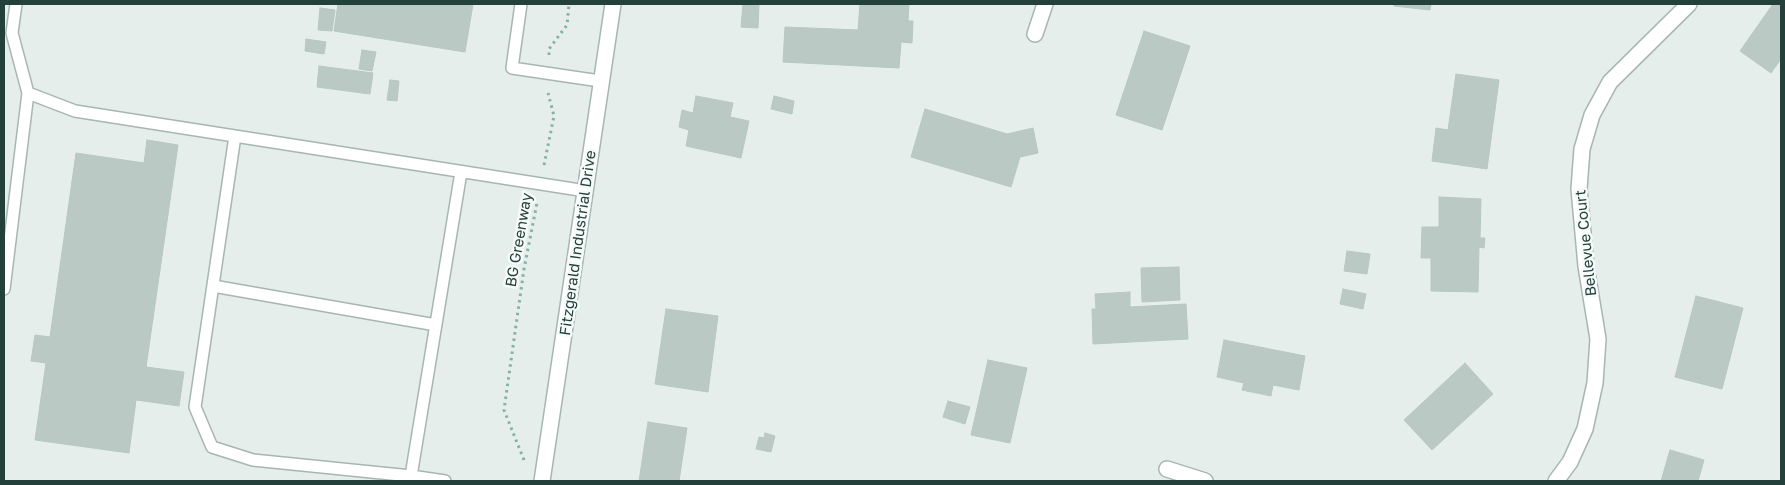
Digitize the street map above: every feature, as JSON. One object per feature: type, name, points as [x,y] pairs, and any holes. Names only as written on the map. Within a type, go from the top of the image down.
[{"type":"street","name":"Fitzgerald Industrial Drive","points":[[542,481],[612,4]]},
{"type":"street","points":[[1035,34],[1046,4]]},
{"type":"street","name":"Bellevue Court","points":[[1556,481],[1570,462],[1585,429],[1595,383],[1598,339],[1586,266],[1579,189],[1582,149],[1592,115],[1610,82],[1689,4]]},
{"type":"street","points":[[1167,469],[1205,481]]},
{"type":"lane","points":[[4,289],[28,93],[12,33],[16,4]]},
{"type":"lane","points":[[521,4],[512,68],[600,81]]},
{"type":"lane","points":[[28,93],[75,111],[586,191]]},
{"type":"lane","points":[[235,136],[195,407],[212,447],[253,460],[445,481]]},
{"type":"lane","points":[[412,476],[461,172]]},
{"type":"lane","points":[[213,286],[436,325]]},
{"type":"path","name":"BG Greenway","points":[[527,464],[504,410],[524,268],[554,116],[551,99],[547,91],[549,49],[567,25],[569,4]]},
{"type":"building","points":[[338,4],[473,4],[465,52],[334,31]]},
{"type":"building","points":[[743,4],[759,4],[758,28],[741,27]]},
{"type":"building","points":[[860,4],[909,4],[908,21],[913,21],[912,43],[901,42],[899,68],[783,62],[785,27],[858,30]]},
{"type":"building","points":[[1394,4],[1431,4],[1430,10],[1394,6]]},
{"type":"building","points":[[1773,4],[1781,4],[1781,59],[1771,73],[1740,51]]},
{"type":"building","points":[[320,8],[335,10],[332,31],[318,30]]},
{"type":"building","points":[[1144,31],[1190,46],[1162,130],[1116,115]]},
{"type":"building","points":[[306,39],[326,42],[324,54],[305,51]]},
{"type":"building","points":[[362,50],[376,52],[372,71],[359,69]]},
{"type":"building","points":[[319,66],[373,73],[370,94],[317,87]]},
{"type":"building","points":[[1456,74],[1499,80],[1487,169],[1432,161],[1436,128],[1448,130]]},
{"type":"building","points":[[390,80],[399,81],[397,101],[387,100]]},
{"type":"building","points":[[696,96],[733,103],[730,117],[749,121],[741,158],[686,146],[689,130],[679,127],[682,110],[693,113]]},
{"type":"building","points":[[774,96],[794,101],[792,114],[771,109]]},
{"type":"building","points":[[925,109],[1007,134],[1033,128],[1038,153],[1020,157],[1011,187],[911,157]]},
{"type":"building","points":[[147,140],[178,145],[146,367],[184,372],[179,406],[136,400],[129,453],[35,440],[46,363],[31,361],[35,335],[50,337],[76,153],[144,163]]},
{"type":"building","points":[[1439,197],[1481,199],[1480,238],[1485,238],[1484,248],[1479,247],[1478,292],[1431,291],[1431,258],[1421,258],[1422,227],[1439,227]]},
{"type":"building","points":[[1347,251],[1370,254],[1367,274],[1344,271]]},
{"type":"building","points":[[1179,267],[1180,300],[1142,302],[1141,268]]},
{"type":"building","points":[[1343,289],[1366,294],[1363,309],[1340,304]]},
{"type":"building","points":[[1130,292],[1130,307],[1186,304],[1188,339],[1093,344],[1092,309],[1096,309],[1095,294]]},
{"type":"building","points":[[1696,296],[1743,308],[1722,389],[1675,377]]},
{"type":"building","points":[[666,309],[718,316],[708,392],[655,384]]},
{"type":"building","points":[[1224,340],[1305,356],[1299,390],[1273,385],[1271,396],[1242,390],[1244,383],[1217,377]]},
{"type":"building","points":[[988,360],[1027,368],[1010,443],[971,435]]},
{"type":"building","points":[[1465,363],[1493,394],[1432,450],[1404,420]]},
{"type":"building","points":[[948,401],[970,407],[965,424],[943,417]]},
{"type":"building","points":[[648,422],[687,428],[679,481],[639,481]]},
{"type":"building","points":[[765,433],[775,436],[771,452],[756,449],[759,437],[764,438]]},
{"type":"building","points":[[1670,450],[1704,460],[1698,481],[1661,481]]}]
